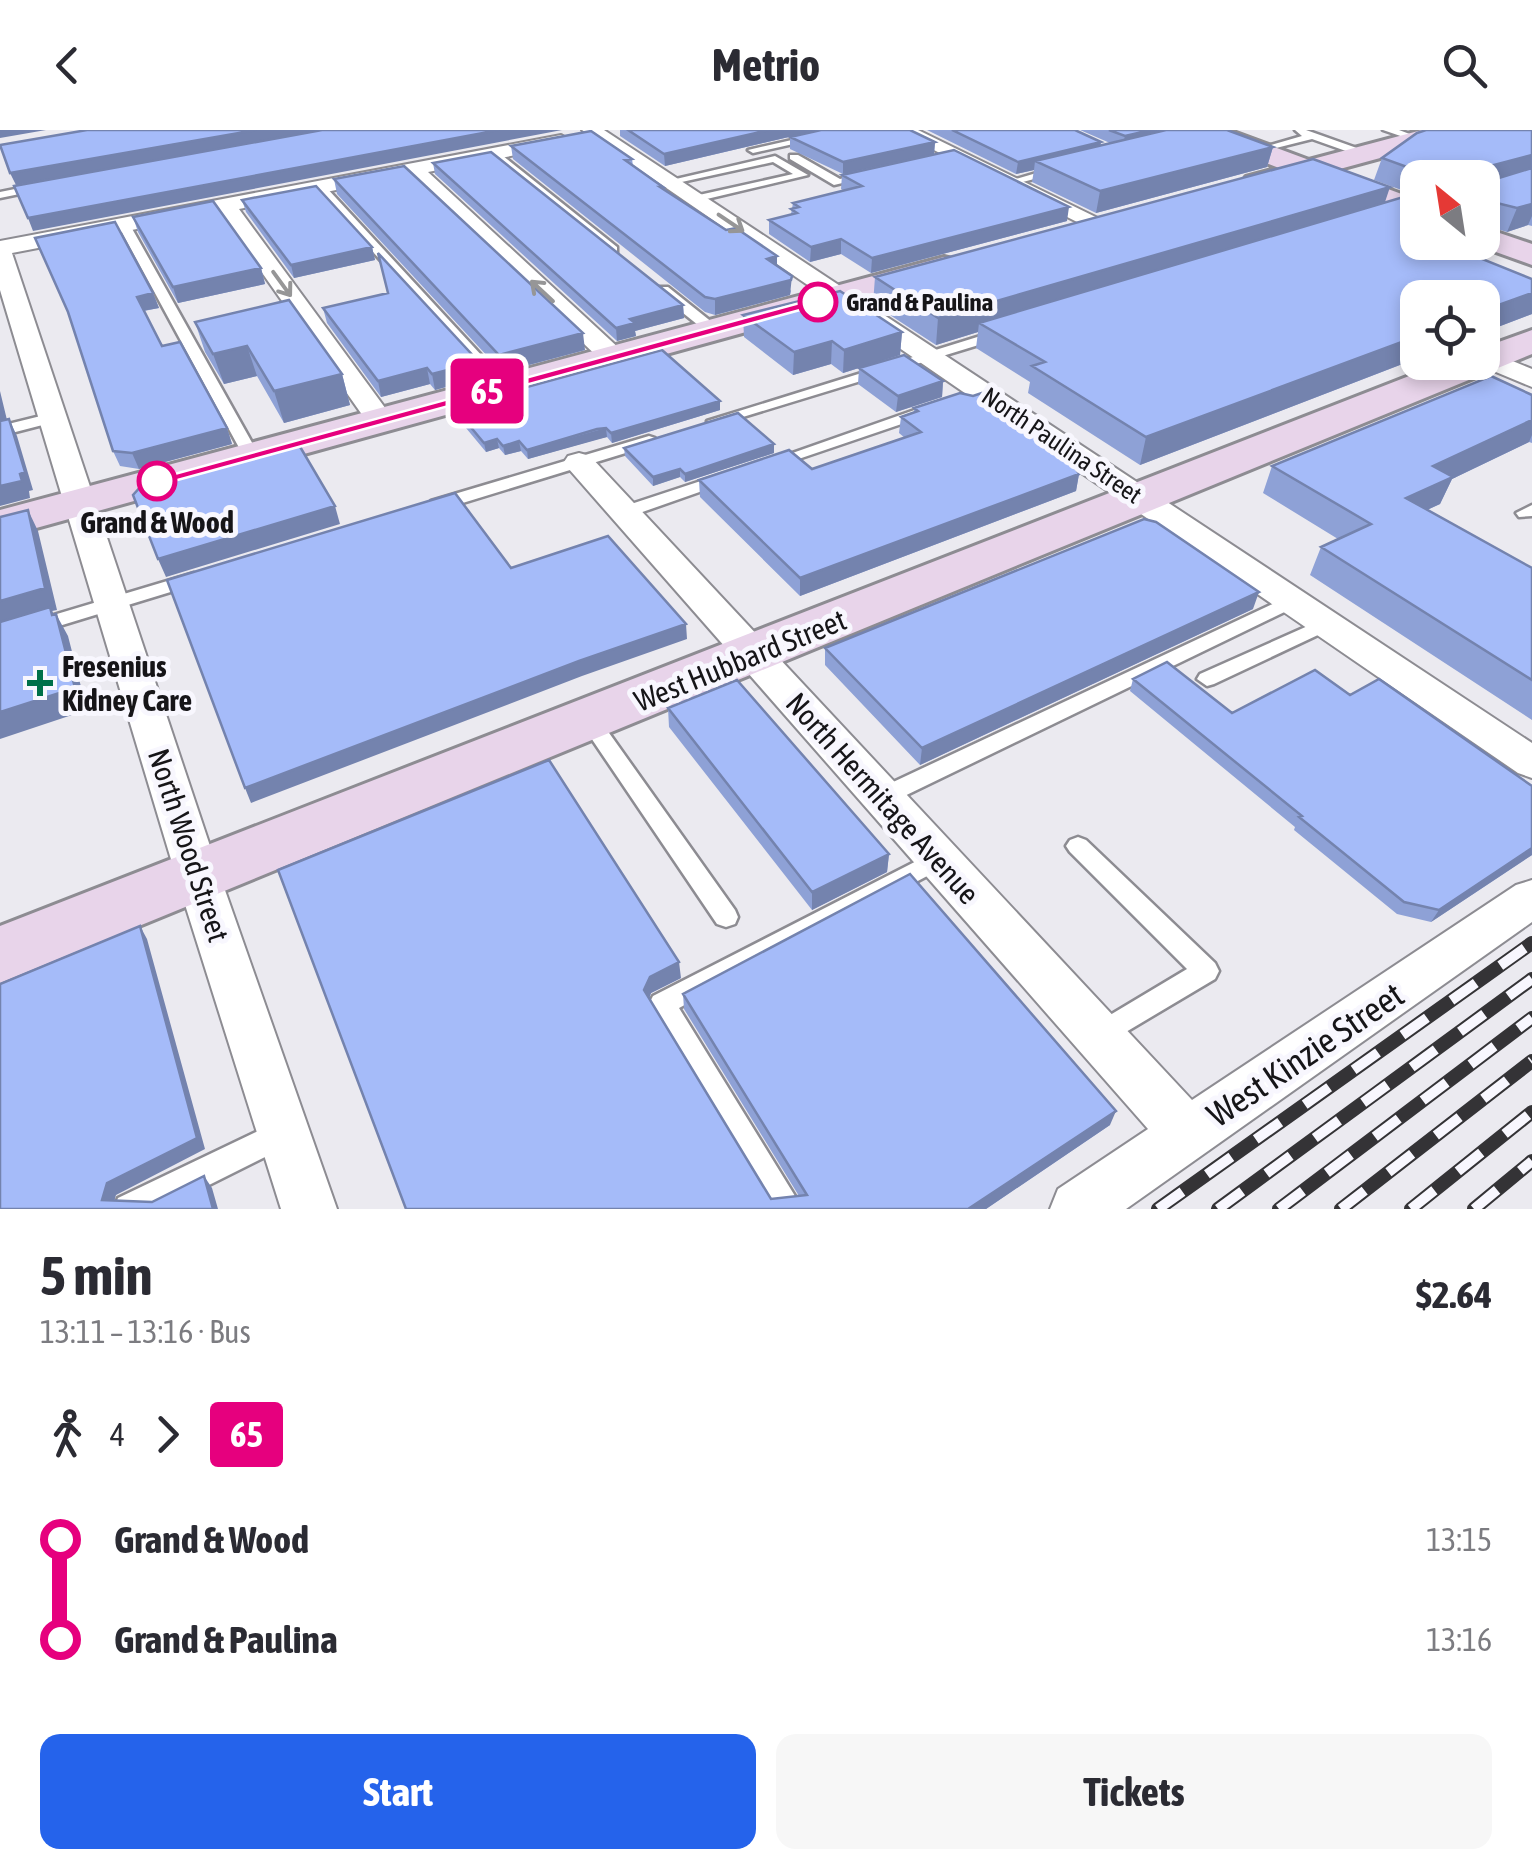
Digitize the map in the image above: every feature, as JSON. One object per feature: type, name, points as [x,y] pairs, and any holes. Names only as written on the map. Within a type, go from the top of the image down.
[{"type":"main road","points":[[1226,191],[1452,130]]},
{"type":"main road","points":[[1211,132],[1299,135],[1317,167]]},
{"type":"main road","points":[[1211,132],[1317,167],[1400,204]]},
{"type":"main road","points":[[1065,235],[1138,215]]},
{"type":"main road","points":[[1500,228],[1532,240]]},
{"type":"main road","points":[[1500,243],[1532,255]]},
{"type":"main road","points":[[0,524],[973,260]]},
{"type":"main road","name":"West Hubbard Street","points":[[1500,354],[1532,341]]},
{"type":"main road","name":"West Hubbard Street","points":[[0,955],[1436,380]]},
{"type":"street","points":[[903,130],[948,158],[1011,182],[1101,225]]},
{"type":"street","points":[[0,250],[602,131]]},
{"type":"street","name":"North Paulina Street","points":[[602,131],[694,199],[929,356],[960,399],[1142,499],[1532,763]]},
{"type":"street","points":[[412,170],[613,357]]},
{"type":"street","points":[[225,205],[380,420]]},
{"type":"street","name":"North Wood Street","points":[[0,250],[8,305],[33,355],[198,876],[309,1209]]},
{"type":"street","points":[[0,363],[33,355]]},
{"type":"street","points":[[1500,367],[1532,379]]},
{"type":"street","name":"North Hermitage Avenue","points":[[579,462],[1187,1134]]},
{"type":"street","name":"West Kinzie Street","points":[[1078,1209],[1532,898]]},
{"type":"lane","points":[[661,176],[851,130]]},
{"type":"lane","points":[[1299,135],[1338,130]]},
{"type":"lane","points":[[1388,130],[1418,140]]},
{"type":"lane","points":[[1299,135],[1364,154]]},
{"type":"lane","points":[[775,146],[838,183],[888,172]]},
{"type":"lane","points":[[494,154],[621,256]]},
{"type":"lane","points":[[661,176],[775,159],[803,175],[694,199]]},
{"type":"lane","points":[[1011,182],[1066,168]]},
{"type":"lane","points":[[0,194],[53,185]]},
{"type":"lane","points":[[320,187],[504,387]]},
{"type":"lane","points":[[124,225],[251,456]]},
{"type":"lane","points":[[651,280],[713,330]]},
{"type":"lane","points":[[694,428],[1011,331]]},
{"type":"lane","points":[[750,470],[960,399]]},
{"type":"lane","points":[[0,432],[53,418]]},
{"type":"lane","points":[[428,508],[675,433]]},
{"type":"lane","points":[[624,512],[732,476]]},
{"type":"lane","points":[[0,638],[220,571]]},
{"type":"lane","points":[[882,796],[1294,600]]},
{"type":"lane","points":[[1207,678],[1328,623]]},
{"type":"lane","points":[[590,721],[726,917]]},
{"type":"lane","points":[[1078,846],[1206,971],[1097,1037]]},
{"type":"lane","points":[[788,1209],[662,1004],[938,859]]},
{"type":"lane","points":[[129,1209],[283,1132]]},
{"type":"building","points":[[87,130],[256,130],[10,173],[0,145]]},
{"type":"building","points":[[322,130],[499,130],[28,218],[14,186]]},
{"type":"building","points":[[628,130],[769,130],[664,154]]},
{"type":"building","points":[[821,130],[910,130],[935,142],[843,162],[790,137]]},
{"type":"building","points":[[952,130],[1075,130],[1101,142],[1018,162]]},
{"type":"building","points":[[1109,130],[1151,130],[1125,136]]},
{"type":"building","points":[[1166,130],[1227,130],[1273,147],[1100,191],[1035,161]]},
{"type":"building","points":[[1532,130],[1532,155],[1500,163],[1500,160],[1400,160],[1400,165],[1382,158],[1417,133]]},
{"type":"building","points":[[591,131],[632,159],[625,160],[660,187],[726,230],[736,228],[777,256],[767,259],[792,276],[791,280],[715,299],[705,297],[511,146]]},
{"type":"building","points":[[954,150],[1069,207],[872,258],[841,239],[811,247],[769,220],[797,213],[791,209],[799,207],[793,203],[862,186],[842,175]]},
{"type":"building","points":[[491,152],[683,305],[630,319],[635,323],[616,328],[433,163]]},
{"type":"building","points":[[1313,159],[1390,187],[938,318],[875,277]]},
{"type":"building","points":[[404,166],[583,333],[499,355],[334,179]]},
{"type":"building","points":[[1532,168],[1532,204],[1517,208],[1500,204],[1500,178]]},
{"type":"building","points":[[316,186],[372,247],[291,265],[242,200]]},
{"type":"building","points":[[1400,198],[1400,260],[1485,260],[1532,279],[1532,293],[1500,305],[1500,280],[1400,280],[1400,343],[1146,437],[1032,366],[1045,362],[979,323]]},
{"type":"building","points":[[213,201],[261,268],[173,287],[133,217]]},
{"type":"building","points":[[115,222],[153,293],[137,297],[162,346],[180,342],[227,428],[132,453],[113,451],[68,312],[35,238]]},
{"type":"building","points":[[378,253],[479,362],[432,374],[427,368],[378,381],[323,308],[388,293]]},
{"type":"building","points":[[840,291],[902,332],[844,350],[832,341],[794,352],[743,315]]},
{"type":"building","points":[[289,300],[342,374],[274,391],[247,346],[213,354],[195,322]]},
{"type":"building","points":[[662,350],[720,401],[611,433],[606,428],[597,429],[527,450],[519,441],[503,446],[497,439],[484,443],[454,407]]},
{"type":"building","points":[[904,355],[943,381],[898,396],[859,368]]},
{"type":"building","points":[[1481,380],[1500,380],[1532,395],[1532,420],[1433,466],[1453,477],[1406,498],[1532,568],[1532,680],[1321,547],[1371,524],[1272,466]]},
{"type":"building","points":[[960,393],[982,393],[1063,447],[1079,474],[800,578],[699,480],[789,450],[812,469],[921,432],[901,417],[918,411],[914,408]]},
{"type":"building","points":[[738,413],[774,444],[685,474],[680,469],[653,477],[624,448]]},
{"type":"building","points":[[9,419],[25,472],[20,474],[22,481],[0,486],[0,421]]},
{"type":"building","points":[[299,445],[335,506],[158,559],[133,495],[145,482]]},
{"type":"building","points":[[455,493],[511,568],[608,536],[686,624],[245,788],[167,580]]},
{"type":"building","points":[[28,510],[45,588],[0,601],[0,517]]},
{"type":"building","points":[[1144,519],[1156,522],[1259,592],[922,748],[825,648]]},
{"type":"building","points":[[50,607],[52,615],[56,614],[75,688],[0,712],[0,622]]},
{"type":"building","points":[[1167,662],[1232,713],[1315,670],[1350,695],[1379,679],[1532,786],[1532,848],[1439,910],[1404,902],[1133,679]]},
{"type":"building","points":[[737,680],[889,854],[812,892],[668,708]]},
{"type":"building","points":[[549,760],[679,962],[650,977],[644,990],[771,1199],[807,1195],[683,994],[910,874],[1116,1111],[968,1209],[406,1209],[278,870]]},
{"type":"building","points":[[140,926],[197,1138],[107,1183],[102,1200],[152,1202],[204,1176],[213,1209],[0,1209],[0,984]]},
{"type":"railway","points":[[1158,1209],[1532,943]]},
{"type":"railway","points":[[1218,1209],[1532,979]]},
{"type":"railway","points":[[1279,1209],[1532,1018]]},
{"type":"railway","points":[[1341,1209],[1532,1061]]},
{"type":"railway","points":[[1411,1209],[1532,1112]]},
{"type":"railway","points":[[1474,1209],[1532,1161]]},
{"type":"bus line","name":"65","points":[[157,481],[818,302]]},
{"type":"place","name":"Grand & Paulina","points":[[818,302]]},
{"type":"place","name":"Grand & Wood","points":[[157,481]]},
{"type":"place","name":"Fresenius Kidney Care","points":[[40,683]]}]
